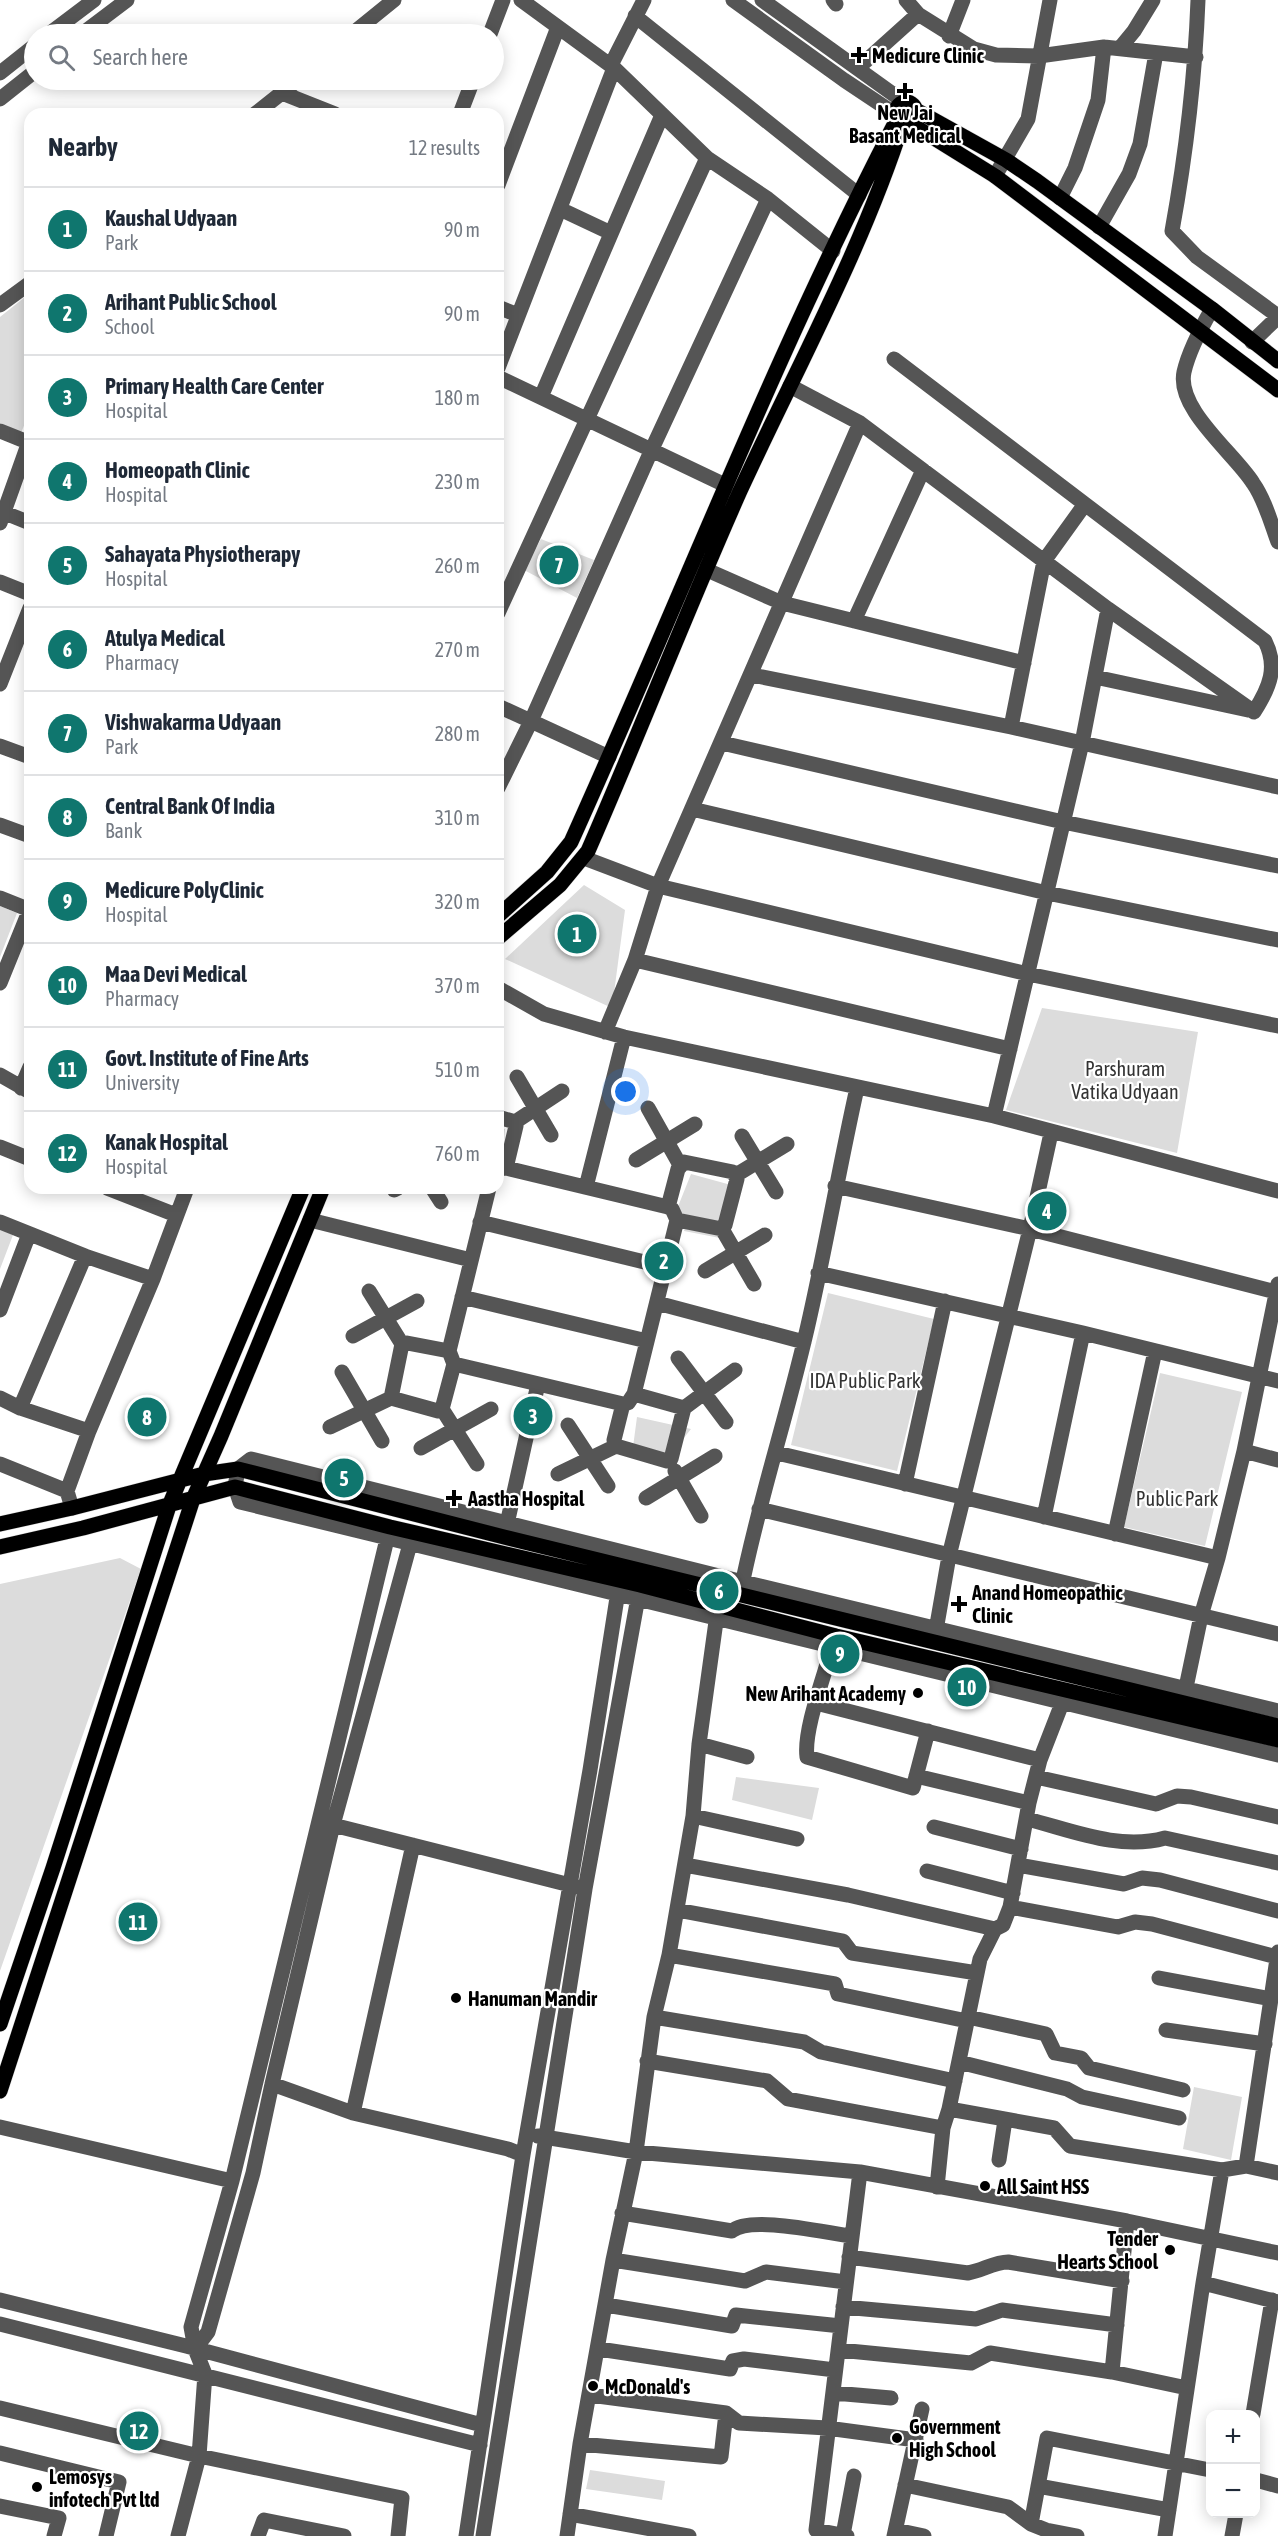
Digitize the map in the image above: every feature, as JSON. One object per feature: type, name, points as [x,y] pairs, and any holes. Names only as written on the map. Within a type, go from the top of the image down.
[{"type":"main road","points":[[904,115],[1006,160],[1212,309],[1278,361]]},
{"type":"main road","points":[[904,115],[995,176],[1278,390]]},
{"type":"main road","points":[[504,911],[548,872],[571,842],[725,485],[859,195],[904,115]]},
{"type":"main road","points":[[504,933],[560,885],[584,858],[740,492],[890,161],[904,115]]},
{"type":"main road","points":[[0,2024],[53,1868],[169,1506],[300,1194]]},
{"type":"main road","points":[[0,2091],[161,1589],[193,1499],[321,1194]]},
{"type":"main road","points":[[0,1524],[204,1474],[238,1469],[506,1530],[620,1580]]},
{"type":"main road","points":[[0,1547],[169,1506],[235,1487],[390,1527],[640,1585],[718,1611],[834,1641],[1067,1689],[1278,1740]]},
{"type":"main road","points":[[640,1585],[741,1588],[935,1635],[1067,1689],[1184,1695],[1278,1726]]},
{"type":"street","points":[[62,24],[94,0]]},
{"type":"street","points":[[95,24],[127,0]]},
{"type":"street","points":[[364,24],[393,0]]},
{"type":"street","points":[[494,24],[503,0]]},
{"type":"street","points":[[521,0],[613,67],[706,158],[768,200],[832,252]]},
{"type":"street","points":[[504,352],[613,67],[644,0]]},
{"type":"street","points":[[733,0],[844,80],[904,115]]},
{"type":"street","points":[[762,0],[858,68],[904,115]]},
{"type":"street","points":[[906,0],[918,14],[949,36],[974,49],[996,55],[1039,56],[1112,47],[1196,57]]},
{"type":"street","points":[[949,36],[963,0]]},
{"type":"street","points":[[995,176],[1028,119],[1050,0]]},
{"type":"street","points":[[1060,198],[1075,168],[1095,109],[1112,47],[1134,32],[1153,0]]},
{"type":"street","points":[[1198,0],[1196,57],[1182,177],[1172,231],[1197,257],[1278,316],[1252,342]]},
{"type":"street","points":[[858,68],[918,14]]},
{"type":"street","points":[[635,16],[859,195]]},
{"type":"street","points":[[504,169],[558,27]]},
{"type":"street","points":[[3,68],[24,53]]},
{"type":"street","points":[[1099,227],[1129,174],[1140,144],[1156,53]]},
{"type":"street","points":[[0,99],[24,80]]},
{"type":"street","points":[[263,108],[286,90]]},
{"type":"street","points":[[462,108],[469,90]]},
{"type":"street","points":[[282,93],[320,108]]},
{"type":"street","points":[[541,397],[662,115]]},
{"type":"street","points":[[504,600],[706,158]]},
{"type":"street","points":[[504,776],[531,722],[652,448],[768,200]]},
{"type":"street","points":[[560,209],[611,233]]},
{"type":"street","points":[[0,305],[24,287]]},
{"type":"street","points":[[504,309],[518,315]]},
{"type":"street","points":[[1212,309],[1199,332],[1183,374],[1189,402],[1204,424],[1254,484],[1278,543]]},
{"type":"street","points":[[894,359],[1266,641],[1277,658],[1277,676],[1254,712]]},
{"type":"street","points":[[504,380],[652,448],[725,485]]},
{"type":"street","points":[[790,386],[860,423],[1108,609],[1254,712]]},
{"type":"street","points":[[605,1032],[635,960],[658,886],[860,423]]},
{"type":"street","points":[[0,431],[24,439]]},
{"type":"street","points":[[24,457],[1,516],[24,522]]},
{"type":"street","points":[[854,621],[923,470]]},
{"type":"street","points":[[1011,727],[1044,561],[1085,504]]},
{"type":"street","points":[[707,570],[782,603],[1024,663]]},
{"type":"street","points":[[0,582],[24,592]]},
{"type":"street","points":[[993,1116],[1082,743],[1108,609]]},
{"type":"street","points":[[0,684],[24,623]]},
{"type":"street","points":[[752,675],[1011,727],[1278,787]]},
{"type":"street","points":[[1095,677],[1254,712]]},
{"type":"street","points":[[504,709],[609,757]]},
{"type":"street","points":[[722,743],[1063,822],[1278,866]]},
{"type":"street","points":[[0,746],[24,756]]},
{"type":"street","points":[[692,809],[1047,893],[1278,940]]},
{"type":"street","points":[[0,825],[24,834]]},
{"type":"street","points":[[584,858],[658,886],[1028,974],[1278,1026]]},
{"type":"street","points":[[0,898],[24,907]]},
{"type":"street","points":[[0,982],[24,924]]},
{"type":"street","points":[[635,960],[1010,1049]]},
{"type":"street","points":[[504,991],[544,1014],[624,1037],[993,1116],[1278,1191]]},
{"type":"street","points":[[586,1187],[624,1037]]},
{"type":"street","points":[[0,1075],[24,1089]]},
{"type":"street","points":[[517,1077],[550,1136]]},
{"type":"street","points":[[538,1384],[506,1530],[741,1588],[759,1509],[777,1453],[804,1342],[857,1088]]},
{"type":"street","points":[[504,1162],[515,1122],[562,1091]]},
{"type":"street","points":[[648,1108],[680,1164],[668,1207]]},
{"type":"street","points":[[504,1119],[515,1122]]},
{"type":"street","points":[[636,1160],[695,1125]]},
{"type":"street","points":[[1051,1133],[1030,1229],[949,1556],[935,1635],[1184,1695],[1278,1711]]},
{"type":"street","points":[[742,1136],[776,1192]]},
{"type":"street","points":[[680,1164],[690,1162],[736,1175],[787,1144]]},
{"type":"street","points":[[0,1147],[24,1157]]},
{"type":"street","points":[[504,1169],[668,1207],[672,1209],[677,1220],[648,1341],[614,1440],[616,1446]]},
{"type":"street","points":[[722,1229],[737,1179],[736,1175]]},
{"type":"street","points":[[835,1186],[1030,1229],[1277,1288],[1244,1451],[1218,1558],[1201,1616],[1184,1695]]},
{"type":"street","points":[[122,1194],[176,1215]]},
{"type":"street","points":[[72,1508],[67,1491],[89,1431],[153,1279],[184,1194]]},
{"type":"street","points":[[436,1194],[441,1202]]},
{"type":"street","points":[[477,1464],[441,1409],[462,1297],[487,1194]]},
{"type":"street","points":[[310,1220],[471,1260]]},
{"type":"street","points":[[677,1220],[722,1229],[754,1284]]},
{"type":"street","points":[[0,1222],[85,1256],[153,1279]]},
{"type":"street","points":[[480,1222],[665,1267]]},
{"type":"street","points":[[0,1310],[28,1234]]},
{"type":"street","points":[[705,1271],[765,1235]]},
{"type":"street","points":[[20,1408],[85,1256]]},
{"type":"street","points":[[818,1273],[1083,1333],[1278,1381]]},
{"type":"street","points":[[369,1291],[402,1344],[392,1398]]},
{"type":"street","points":[[462,1297],[648,1341]]},
{"type":"street","points":[[353,1336],[417,1300]]},
{"type":"street","points":[[905,1484],[945,1301]]},
{"type":"street","points":[[657,1303],[804,1342]]},
{"type":"street","points":[[1044,1517],[1083,1333]]},
{"type":"street","points":[[402,1344],[407,1343],[538,1384],[684,1408]]},
{"type":"street","points":[[1115,1534],[1155,1351]]},
{"type":"street","points":[[678,1358],[726,1422]]},
{"type":"street","points":[[669,1461],[682,1423],[684,1408],[735,1370]]},
{"type":"street","points":[[342,1372],[382,1441]]},
{"type":"street","points":[[0,1398],[20,1408],[89,1431]]},
{"type":"street","points":[[330,1427],[392,1398],[438,1411],[441,1409]]},
{"type":"street","points":[[421,1448],[491,1409]]},
{"type":"street","points":[[568,1425],[608,1486]]},
{"type":"street","points":[[558,1474],[616,1446],[669,1461],[701,1516]]},
{"type":"street","points":[[1244,1451],[1278,1460]]},
{"type":"street","points":[[777,1453],[1218,1558]]},
{"type":"street","points":[[646,1498],[715,1456]]},
{"type":"street","points":[[0,1464],[67,1491]]},
{"type":"street","points":[[238,1469],[235,1487],[240,1502],[410,1544],[620,1580],[590,1770],[523,2155],[466,2536]]},
{"type":"street","points":[[759,1509],[1278,1634]]},
{"type":"street","points":[[178,2536],[199,2456],[205,2374],[195,2349],[190,2327],[232,2181],[387,1539]]},
{"type":"street","points":[[195,2349],[208,2332],[253,2173],[333,1825],[410,1544]]},
{"type":"street","points":[[483,2536],[585,1888],[640,1585]]},
{"type":"street","points":[[567,2536],[580,2444],[599,2349],[613,2260],[636,2152],[654,2017],[669,1955],[693,1816],[699,1744],[718,1611]]},
{"type":"street","points":[[834,1641],[816,1702],[806,1748],[807,1757],[913,1788],[928,1731]]},
{"type":"street","points":[[937,2187],[943,2128],[980,1959],[995,1929],[1003,1925],[1012,1900],[1029,1803],[1040,1760],[1067,1689],[1278,1755]]},
{"type":"street","points":[[816,1702],[1040,1760]]},
{"type":"street","points":[[699,1744],[747,1757]]},
{"type":"street","points":[[916,1776],[1029,1803]]},
{"type":"street","points":[[1036,1777],[1156,1804],[1177,1796],[1191,1797],[1278,1817]]},
{"type":"street","points":[[693,1816],[797,1839]]},
{"type":"street","points":[[1027,1819],[1126,1844],[1165,1838],[1278,1863]]},
{"type":"street","points":[[333,1825],[585,1888]]},
{"type":"street","points":[[934,1827],[1021,1849]]},
{"type":"street","points":[[353,2113],[413,1845]]},
{"type":"street","points":[[1018,1864],[1124,1884],[1142,1878],[1160,1880],[1278,1911]]},
{"type":"street","points":[[685,1865],[848,1895],[995,1929]]},
{"type":"street","points":[[927,1871],[1012,1900],[1118,1927],[1135,1922],[1152,1924],[1277,1954],[1266,2044],[1246,2166]]},
{"type":"street","points":[[677,1910],[843,1941],[852,1953],[977,1972]]},
{"type":"street","points":[[669,1955],[835,1984],[838,1994],[1046,2034],[1055,2053],[1081,2058],[1089,2068],[1183,2090]]},
{"type":"street","points":[[1159,1978],[1271,1999]]},
{"type":"street","points":[[654,2017],[804,2042],[821,2052],[955,2081]]},
{"type":"street","points":[[1166,2030],[1266,2044]]},
{"type":"street","points":[[647,2061],[767,2081],[788,2099],[943,2128]]},
{"type":"street","points":[[959,2062],[1067,2088],[1082,2097],[1179,2118]]},
{"type":"street","points":[[272,2084],[353,2113],[508,2149],[523,2155]]},
{"type":"street","points":[[949,2109],[1054,2128],[1070,2146],[1222,2170],[1246,2166],[1278,2173]]},
{"type":"street","points":[[999,2160],[1005,2120]]},
{"type":"street","points":[[0,2127],[232,2181]]},
{"type":"street","points":[[527,2134],[636,2152],[860,2172],[1127,2221],[1278,2253]]},
{"type":"street","points":[[1165,2536],[1222,2170]]},
{"type":"street","points":[[854,2476],[845,2535],[816,2530],[860,2172]]},
{"type":"street","points":[[622,2212],[732,2231],[740,2225],[764,2224],[851,2236]]},
{"type":"street","points":[[1112,2372],[1127,2221]]},
{"type":"street","points":[[849,2257],[968,2273],[999,2262],[1008,2262],[1122,2281]]},
{"type":"street","points":[[613,2260],[745,2281],[766,2272],[846,2282]]},
{"type":"street","points":[[1203,2283],[1275,2301],[1254,2410]]},
{"type":"street","points":[[0,2300],[482,2425]]},
{"type":"street","points":[[606,2305],[732,2326],[736,2315],[841,2326]]},
{"type":"street","points":[[843,2307],[976,2319],[1002,2310],[1117,2325]]},
{"type":"street","points":[[0,2324],[480,2445]]},
{"type":"street","points":[[599,2349],[730,2369],[733,2361],[744,2359],[835,2370]]},
{"type":"street","points":[[839,2350],[971,2363],[990,2353],[1112,2372],[1187,2388]]},
{"type":"street","points":[[834,2392],[891,2398]]},
{"type":"street","points":[[590,2395],[726,2413],[739,2423],[827,2428],[916,2440]]},
{"type":"street","points":[[0,2408],[199,2456],[402,2498],[398,2536]]},
{"type":"street","points":[[922,2409],[895,2533],[924,2536]]},
{"type":"street","points":[[580,2444],[721,2457],[726,2413]]},
{"type":"street","points":[[1031,2524],[1047,2438],[1206,2469]]},
{"type":"street","points":[[0,2453],[118,2482],[106,2536]]},
{"type":"street","points":[[1260,2481],[1278,2486]]},
{"type":"street","points":[[905,2486],[1008,2507],[1031,2524],[1046,2530],[1077,2536]]},
{"type":"street","points":[[1038,2486],[1169,2510]]},
{"type":"street","points":[[0,2506],[58,2518],[54,2536]]},
{"type":"street","points":[[570,2514],[689,2536]]},
{"type":"street","points":[[1233,2536],[1235,2518]]},
{"type":"street","points":[[258,2536],[264,2520],[344,2536]]},
{"type":"green space","points":[[24,298],[24,426],[21,433],[0,423],[0,317]]},
{"type":"green space","points":[[541,539],[594,560],[577,598],[524,570]]},
{"type":"green space","points":[[584,885],[625,910],[612,1008],[505,959]]},
{"type":"green space","points":[[0,906],[17,913],[0,957]]},
{"type":"green space","name":"Parshuram Vatika Udyaan","points":[[1042,1008],[1198,1032],[1177,1153],[1006,1110]]},
{"type":"green space","points":[[691,1174],[742,1188],[725,1239],[684,1231],[687,1218],[675,1214]]},
{"type":"green space","points":[[0,1229],[13,1235],[0,1269]]},
{"type":"green space","name":"IDA Public Park","points":[[828,1293],[934,1319],[897,1471],[791,1445]]},
{"type":"green space","name":"Public Park","points":[[1160,1373],[1242,1392],[1205,1546],[1124,1527]]},
{"type":"green space","points":[[637,1417],[691,1429],[663,1464],[633,1447]]},
{"type":"green space","points":[[120,1558],[141,1569],[0,1971],[0,1584]]},
{"type":"green space","points":[[736,1777],[819,1788],[812,1820],[732,1800]]},
{"type":"green space","points":[[1194,2087],[1242,2097],[1231,2160],[1183,2149]]},
{"type":"green space","points":[[590,2470],[665,2481],[662,2500],[586,2489]]},
{"type":"place","name":"Medicure Clinic","points":[[859,55]]},
{"type":"place","name":"New Jai Basant Medical","points":[[905,91]]},
{"type":"place","name":"Vishwakarma Udyaan","points":[[559,565]]},
{"type":"place","name":"Kaushal Udyaan","points":[[577,934]]},
{"type":"place","name":"Homeopath Clinic","points":[[1047,1211]]},
{"type":"place","name":"Arihant Public School","points":[[664,1261]]},
{"type":"place","name":"Primary Health Care Center","points":[[533,1416]]},
{"type":"place","name":"Central Bank Of India","points":[[147,1417]]},
{"type":"place","name":"Sahayata Physiotherapy","points":[[344,1478]]},
{"type":"place","name":"Aastha Hospital","points":[[454,1498]]},
{"type":"place","name":"Atulya Medical","points":[[719,1591]]},
{"type":"place","name":"Anand Homeopathic Clinic","points":[[959,1604]]},
{"type":"place","name":"Medicure PolyClinic","points":[[840,1654]]},
{"type":"place","name":"Maa Devi Medical","points":[[967,1687]]},
{"type":"place","name":"New Arihant Academy","points":[[918,1693]]},
{"type":"place","name":"Govt. Institute of Fine Arts","points":[[138,1922]]},
{"type":"place","name":"Hanuman Mandir","points":[[456,1998]]},
{"type":"place","name":"All Saint HSS","points":[[985,2186]]},
{"type":"place","name":"Tender Hearts School","points":[[1170,2250]]},
{"type":"place","name":"McDonald's","points":[[593,2386]]},
{"type":"place","name":"Kanak Hospital","points":[[139,2431]]},
{"type":"place","name":"Government High School","points":[[897,2438]]},
{"type":"place","name":"Lemosys infotech Pvt ltd","points":[[37,2487]]}]
